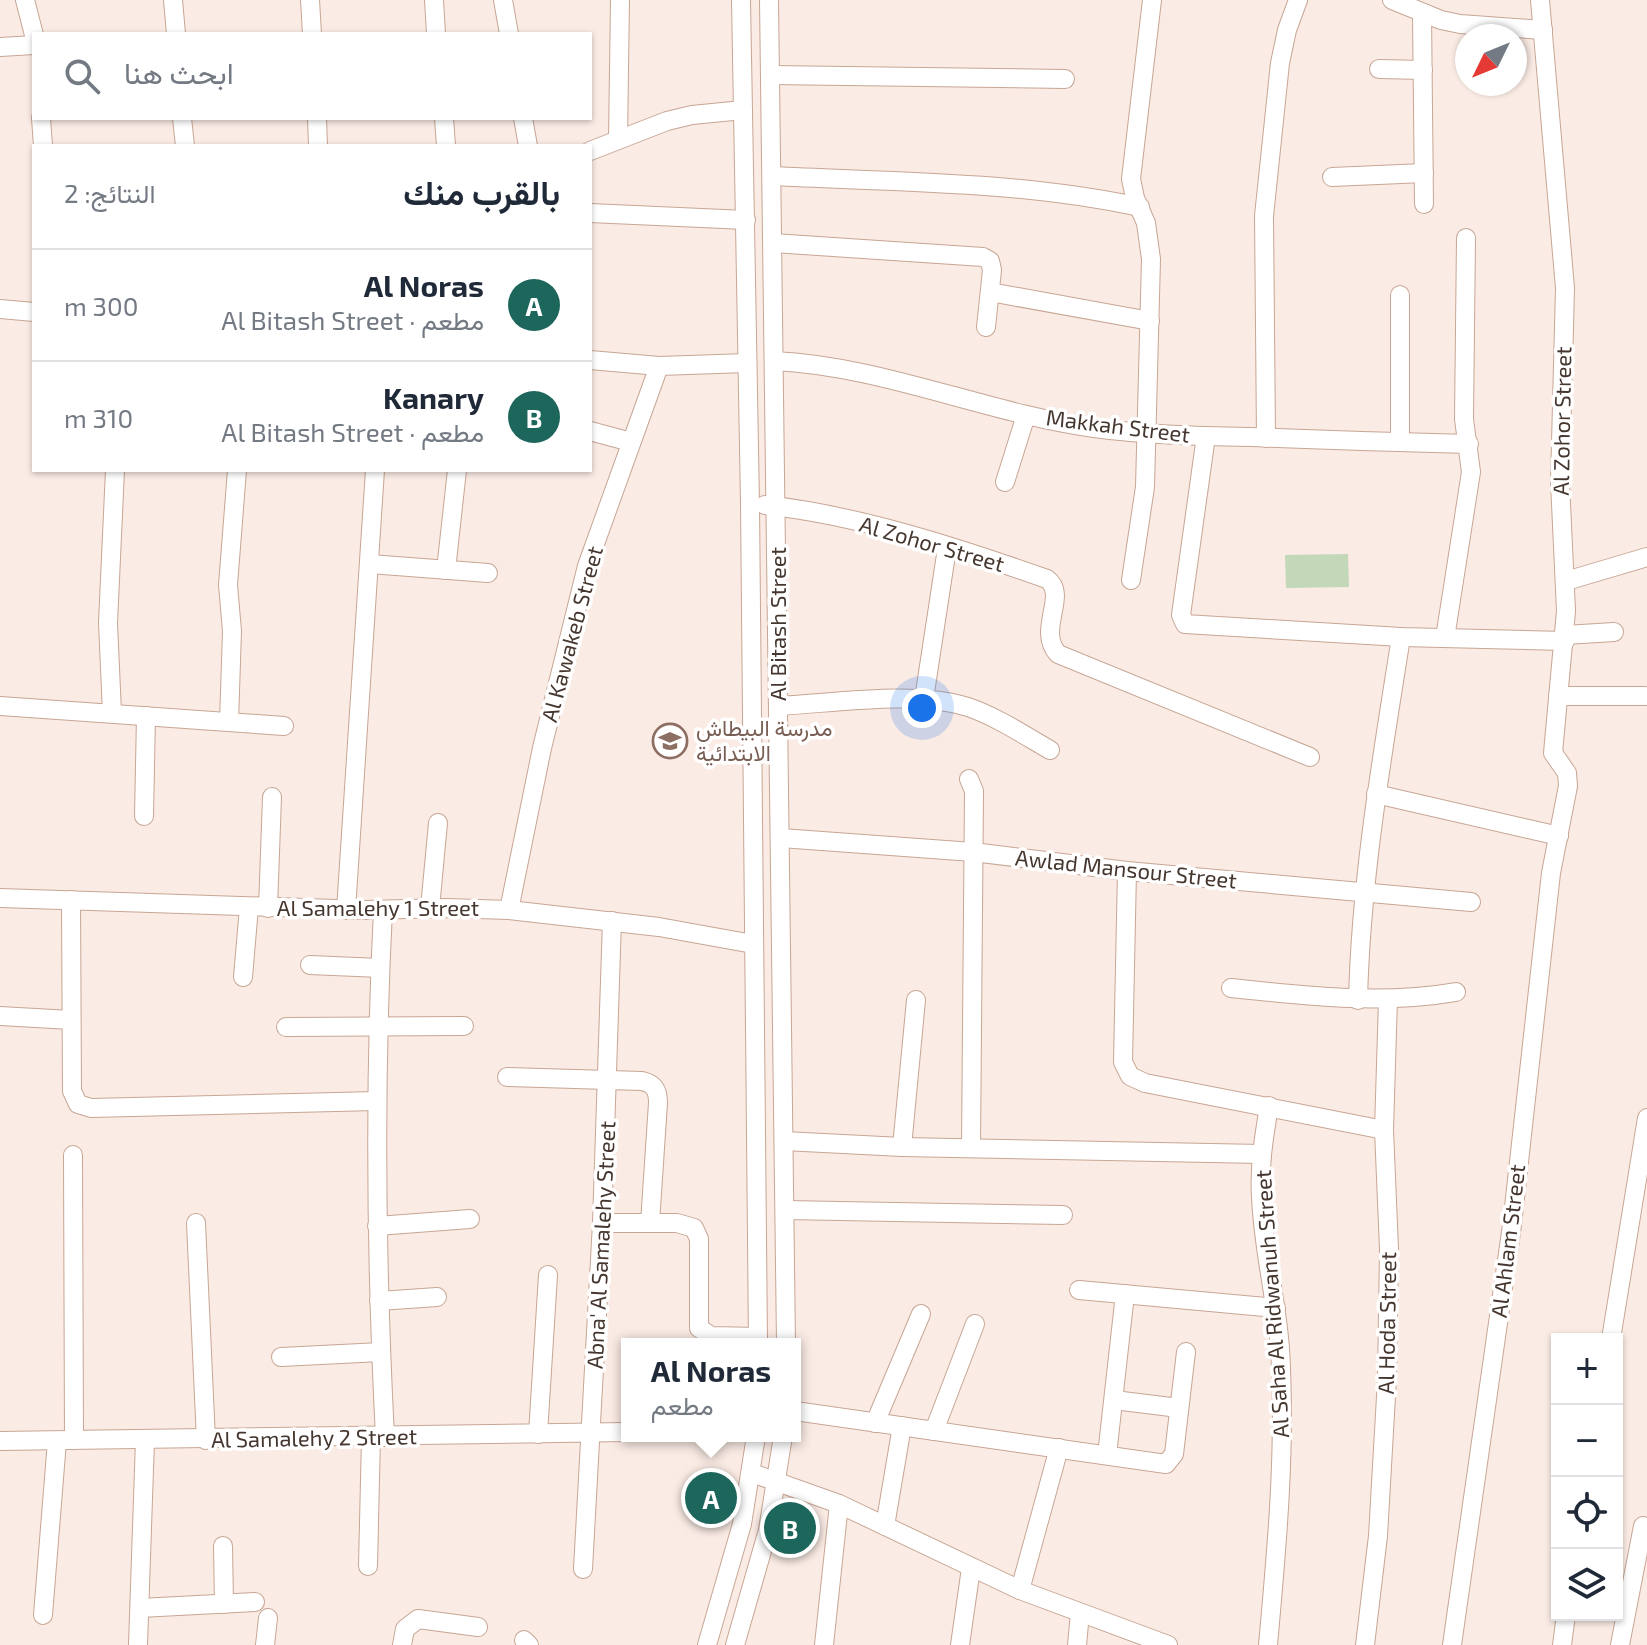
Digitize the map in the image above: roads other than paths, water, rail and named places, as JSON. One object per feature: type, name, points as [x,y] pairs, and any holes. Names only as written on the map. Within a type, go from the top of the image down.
[{"type":"street","points":[[25,0],[33,32]]},
{"type":"street","points":[[173,0],[176,32]]},
{"type":"street","points":[[310,0],[312,32]]},
{"type":"street","points":[[434,0],[436,32]]},
{"type":"street","points":[[503,0],[509,32]]},
{"type":"street","points":[[618,140],[620,0]]},
{"type":"street","name":"Al Bitash Street","points":[[741,0],[750,504],[758,1338]]},
{"type":"street","name":"Al Bitash Street","points":[[769,0],[786,1338]]},
{"type":"street","points":[[1131,580],[1142,521],[1148,433],[1150,241],[1132,189],[1131,168],[1152,0]]},
{"type":"street","points":[[1266,438],[1264,216],[1280,63],[1298,0]]},
{"type":"street","points":[[1392,0],[1460,24],[1543,30]]},
{"type":"street","name":"Al Zohor Street","points":[[1540,0],[1565,288],[1560,482],[1566,581],[1565,638],[1553,753],[1568,778],[1559,836]]},
{"type":"street","points":[[1422,13],[1424,204]]},
{"type":"street","points":[[0,47],[32,45]]},
{"type":"street","points":[[1379,69],[1423,70]]},
{"type":"street","points":[[770,75],[1065,79]]},
{"type":"street","points":[[592,150],[667,121],[717,111],[743,110]]},
{"type":"street","points":[[41,120],[43,144]]},
{"type":"street","points":[[182,120],[185,144]]},
{"type":"street","points":[[317,120],[318,144]]},
{"type":"street","points":[[444,120],[446,144]]},
{"type":"street","points":[[523,120],[528,144]]},
{"type":"street","points":[[1332,177],[1424,173]]},
{"type":"street","points":[[772,176],[1025,190],[1140,207]]},
{"type":"street","points":[[592,213],[746,220]]},
{"type":"street","points":[[1445,638],[1469,487],[1469,444],[1464,419],[1466,238]]},
{"type":"street","points":[[773,243],[983,257],[992,265],[986,327]]},
{"type":"street","points":[[990,292],[1150,321]]},
{"type":"street","points":[[1400,295],[1400,442]]},
{"type":"street","points":[[0,309],[32,312]]},
{"type":"street","points":[[592,360],[659,366],[747,363]]},
{"type":"street","name":"Makkah Street","points":[[774,361],[839,368],[1026,415],[1095,428],[1206,436],[1469,444]]},
{"type":"street","name":"Al Kawakeb Street","points":[[509,910],[575,608],[587,566],[659,366]]},
{"type":"street","points":[[1005,482],[1026,415]]},
{"type":"street","points":[[592,432],[631,442]]},
{"type":"street","points":[[1206,436],[1182,619],[1188,625],[1445,638],[1565,638],[1614,632]]},
{"type":"street","points":[[112,713],[108,623],[115,472]]},
{"type":"street","points":[[229,722],[232,631],[228,585],[237,472]]},
{"type":"street","points":[[346,910],[375,472]]},
{"type":"street","points":[[446,570],[457,472]]},
{"type":"street","name":"Al Zohor Street","points":[[750,504],[847,519],[1050,581],[1056,591],[1049,641],[1058,654],[1310,757]]},
{"type":"street","points":[[924,699],[947,548]]},
{"type":"street","points":[[1566,581],[1647,557]]},
{"type":"street","points":[[370,564],[488,573]]},
{"type":"street","points":[[1358,1000],[1363,892],[1401,637]]},
{"type":"street","points":[[1558,696],[1645,696]]},
{"type":"street","points":[[778,706],[924,699],[969,708],[1050,750]]},
{"type":"street","points":[[0,706],[284,726]]},
{"type":"street","points":[[144,816],[146,716]]},
{"type":"street","points":[[969,779],[974,791],[971,1148]]},
{"type":"street","points":[[1376,794],[1559,836]]},
{"type":"street","points":[[268,908],[272,797]]},
{"type":"street","points":[[430,908],[438,823]]},
{"type":"street","name":"Al Ahlam Street","points":[[1452,1645],[1512,1225],[1549,892],[1559,836]]},
{"type":"street","name":"Awlad Mansour Street","points":[[781,838],[973,852],[1127,871],[1471,902]]},
{"type":"street","points":[[1127,871],[1123,1062],[1130,1076],[1145,1083],[1384,1130]]},
{"type":"street","name":"Al Samalehy 1 Street","points":[[0,898],[346,910],[509,910],[612,921],[753,944]]},
{"type":"street","points":[[71,900],[72,1091],[74,1100],[82,1107],[376,1101]]},
{"type":"street","points":[[243,977],[249,907]]},
{"type":"street","points":[[368,1566],[381,1352],[376,1101],[383,910]]},
{"type":"street","name":"Abna' Al Samalehy Street","points":[[583,1569],[609,1079],[612,921]]},
{"type":"street","points":[[310,965],[380,968]]},
{"type":"street","points":[[1231,988],[1358,1000],[1456,992]]},
{"type":"street","name":"Al Hoda Street","points":[[1365,1645],[1378,1536],[1387,1379],[1389,1249],[1384,1130],[1388,999]]},
{"type":"street","points":[[902,1147],[916,1000]]},
{"type":"street","points":[[0,1016],[71,1020]]},
{"type":"street","points":[[286,1027],[464,1026]]},
{"type":"street","points":[[507,1077],[609,1079],[646,1082],[654,1086],[658,1094],[650,1223]]},
{"type":"street","name":"Al Saha Al Ridwanuh Street","points":[[1268,1645],[1282,1490],[1283,1440],[1276,1308],[1261,1197],[1262,1154],[1269,1106]]},
{"type":"street","points":[[756,1118],[784,1120]]},
{"type":"street","points":[[1612,1333],[1645,1146],[1647,1118]]},
{"type":"street","points":[[784,1141],[902,1147],[1262,1154]]},
{"type":"street","points":[[43,1615],[66,1440],[73,1155]]},
{"type":"street","points":[[785,1210],[1063,1215]]},
{"type":"street","points":[[377,1226],[470,1219]]},
{"type":"street","points":[[196,1223],[206,1440]]},
{"type":"street","points":[[602,1223],[683,1223],[694,1228],[699,1246],[697,1323],[702,1332],[730,1338]]},
{"type":"street","points":[[538,1434],[548,1275]]},
{"type":"street","points":[[1079,1290],[1276,1308]]},
{"type":"street","points":[[1107,1455],[1125,1294]]},
{"type":"street","points":[[379,1301],[437,1297]]},
{"type":"street","points":[[875,1423],[921,1314]]},
{"type":"street","points":[[934,1431],[975,1324]]},
{"type":"street","points":[[281,1357],[381,1352]]},
{"type":"street","points":[[801,1412],[1159,1464],[1169,1462],[1174,1454],[1186,1352]]},
{"type":"street","points":[[1114,1400],[1179,1408]]},
{"type":"street","points":[[885,1526],[902,1426]]},
{"type":"street","name":"Al Samalehy 2 Street","points":[[0,1441],[621,1432]]},
{"type":"street","points":[[138,1645],[145,1440]]},
{"type":"street","points":[[707,1645],[742,1524],[755,1442]]},
{"type":"street","points":[[735,1645],[768,1530],[782,1442]]},
{"type":"street","points":[[1020,1590],[1059,1448]]},
{"type":"street","points":[[752,1473],[839,1504],[1020,1590],[1168,1645]]},
{"type":"street","points":[[824,1645],[839,1504]]},
{"type":"street","points":[[1620,1645],[1643,1526]]},
{"type":"street","points":[[223,1546],[224,1604]]},
{"type":"street","points":[[960,1645],[971,1568]]},
{"type":"street","points":[[140,1608],[255,1602]]},
{"type":"street","points":[[1077,1645],[1080,1613]]},
{"type":"street","points":[[265,1645],[268,1618]]},
{"type":"street","points":[[402,1645],[405,1629],[418,1619],[478,1627]]},
{"type":"street","points":[[1562,1645],[1565,1621]]},
{"type":"place","name":"مدرسة البيطاش الابتدائية","points":[[670,741]]},
{"type":"place","name":"Al Noras","points":[[711,1498]]},
{"type":"place","name":"Kanary","points":[[790,1528]]}]
